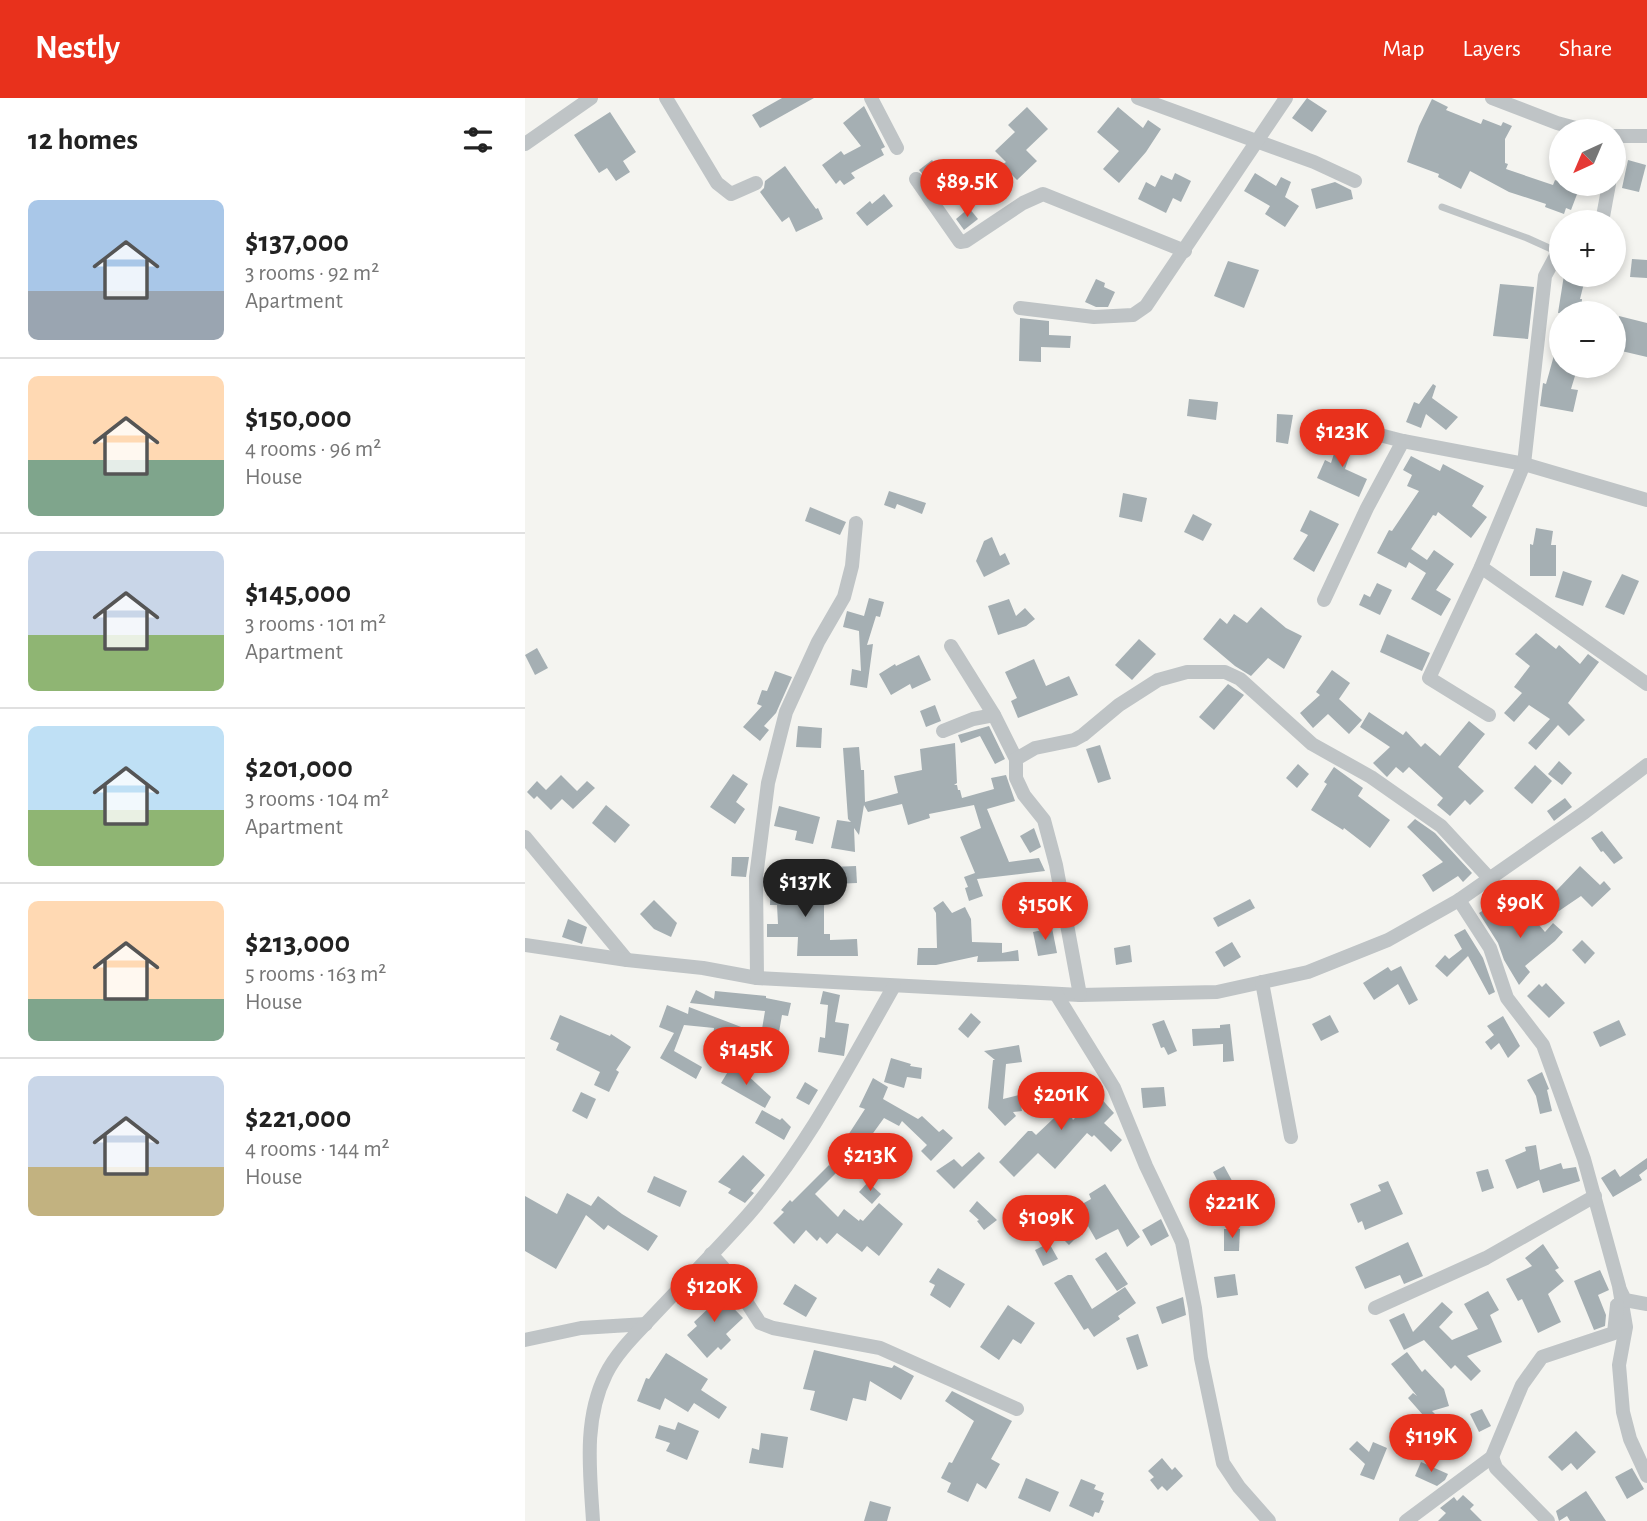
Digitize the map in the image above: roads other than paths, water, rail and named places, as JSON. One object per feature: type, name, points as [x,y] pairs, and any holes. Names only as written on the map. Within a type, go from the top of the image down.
[{"type":"street","points":[[525,144],[590,98]]},
{"type":"street","points":[[666,98],[717,183],[731,194],[756,183]]},
{"type":"street","points":[[871,98],[897,148]]},
{"type":"street","points":[[1138,98],[1314,162],[1355,181]]},
{"type":"street","points":[[1020,308],[1094,317],[1133,315],[1146,306],[1286,98]]},
{"type":"street","points":[[1492,98],[1549,120]]},
{"type":"street","points":[[1626,137],[1647,136]]},
{"type":"street","points":[[916,179],[960,242],[966,241],[1023,203],[1043,194],[1185,251]]},
{"type":"street","points":[[1489,715],[1429,678],[1481,567],[1524,464],[1545,276],[1549,270]]},
{"type":"street","points":[[1333,423],[1403,441],[1524,464],[1647,500]]},
{"type":"street","points":[[1324,600],[1367,508],[1403,441]]},
{"type":"street","points":[[757,978],[756,877],[768,783],[786,712],[818,642],[844,597],[852,566],[856,523]]},
{"type":"street","points":[[1481,567],[1647,684]]},
{"type":"street","points":[[951,646],[994,715],[1016,759],[1016,778],[1024,795],[1044,820],[1056,865],[1080,995]]},
{"type":"street","points":[[1016,759],[1035,748],[1074,740],[1119,705],[1158,680],[1187,672],[1226,672],[1240,679],[1312,744],[1371,777],[1441,826],[1490,879]]},
{"type":"street","points":[[943,731],[972,719],[994,715]]},
{"type":"street","points":[[525,945],[703,968],[757,978],[1080,995],[1217,992],[1308,972],[1388,940],[1459,900],[1647,765]]},
{"type":"street","points":[[525,837],[627,960]]},
{"type":"street","points":[[1459,900],[1490,948],[1507,998],[1543,1045],[1595,1196],[1619,1286],[1626,1327],[1619,1364],[1623,1412],[1630,1439],[1647,1476]]},
{"type":"street","points":[[1262,982],[1291,1137]]},
{"type":"street","points":[[593,1521],[589,1450],[594,1404],[607,1372],[646,1324],[782,1174],[811,1133],[894,986]]},
{"type":"street","points":[[1056,994],[1114,1087],[1153,1182],[1177,1229],[1182,1242],[1201,1357],[1223,1462],[1239,1487],[1269,1521]]},
{"type":"street","points":[[1375,1308],[1486,1258],[1595,1196]]},
{"type":"street","points":[[711,1254],[727,1272],[760,1324],[880,1348],[1017,1409]]},
{"type":"street","points":[[1619,1286],[1625,1300],[1647,1304]]},
{"type":"street","points":[[1406,1521],[1492,1457],[1522,1385],[1542,1357],[1614,1333],[1619,1286]]},
{"type":"street","points":[[525,1340],[582,1328],[646,1324]]},
{"type":"street","points":[[1492,1457],[1496,1468],[1548,1521]]},
{"type":"lane","points":[[1442,207],[1549,247]]}]
